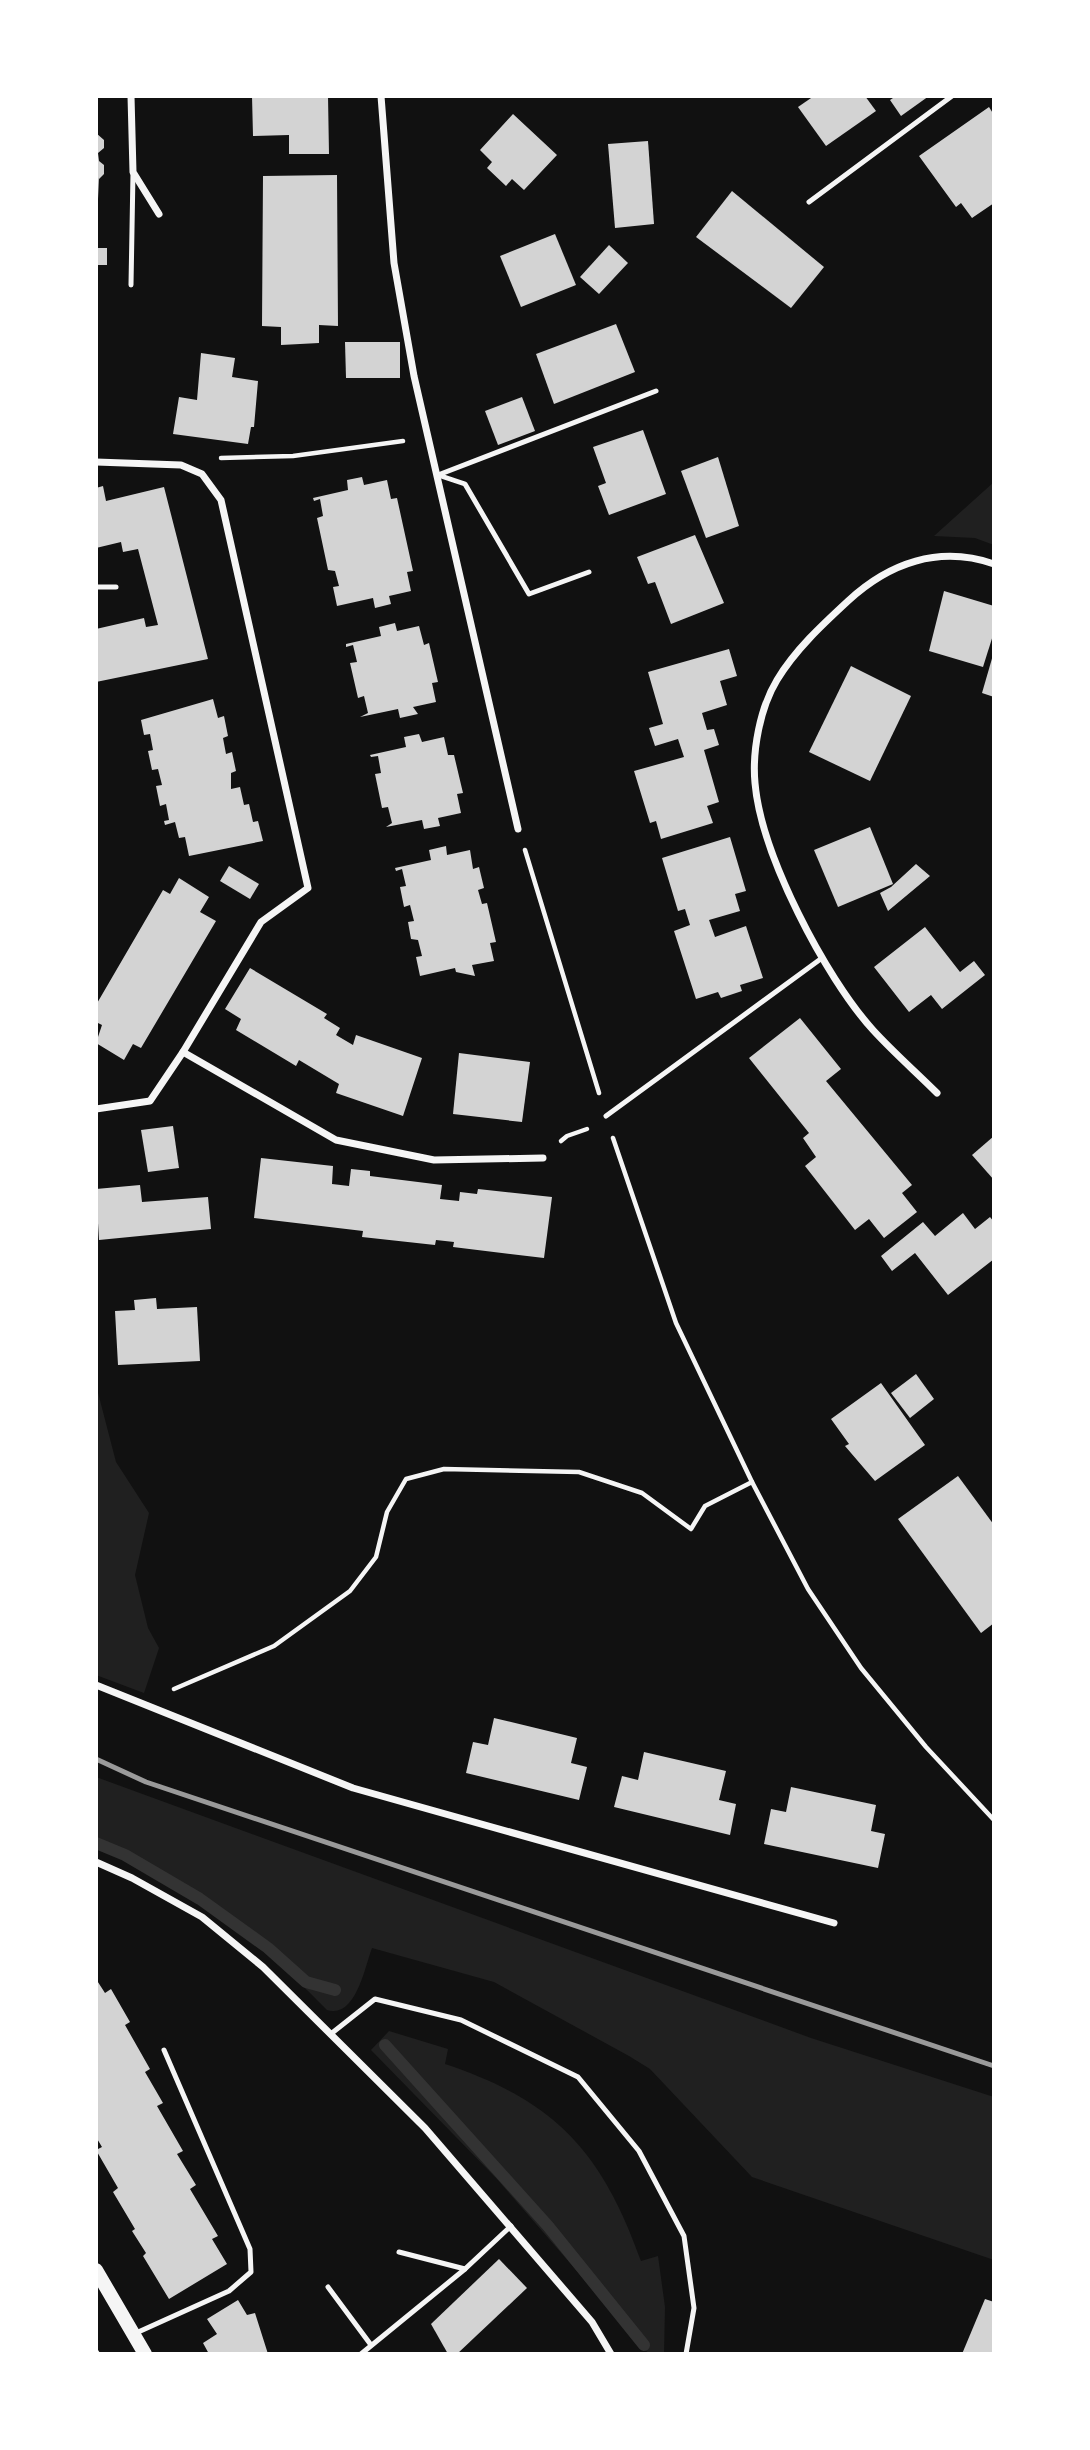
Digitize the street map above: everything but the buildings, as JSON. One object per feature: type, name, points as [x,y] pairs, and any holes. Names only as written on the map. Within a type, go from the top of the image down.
[{"type":"main road","points":[[96,2270],[145,2354]]},
{"type":"street","points":[[131,96],[133,172],[159,214]]},
{"type":"street","points":[[381,96],[394,263],[428,437],[519,830]]},
{"type":"street","points":[[96,462],[181,465],[202,474],[221,500],[308,888],[261,922],[183,1052],[150,1101],[96,1109]]},
{"type":"street","points":[[937,1093],[872,1029],[822,958],[781,869],[759,805],[755,749],[776,681],[818,629],[889,569],[948,556],[978,558],[994,564]]},
{"type":"street","points":[[183,1052],[336,1140],[433,1160],[543,1158]]},
{"type":"street","points":[[96,1685],[353,1788],[834,1923]]},
{"type":"street","points":[[96,1862],[132,1878],[202,1917],[263,1967],[425,2128],[592,2322],[611,2354]]},
{"type":"lane","points":[[808,202],[952,96]]},
{"type":"lane","points":[[131,285],[133,172]]},
{"type":"lane","points":[[438,475],[656,391]]},
{"type":"lane","points":[[438,475],[466,484],[529,594],[589,572]]},
{"type":"lane","points":[[96,587],[116,587]]},
{"type":"lane","points":[[607,1119],[822,958]]},
{"type":"lane","points":[[332,2033],[375,1999],[461,2020],[578,2077],[639,2151],[684,2236],[694,2308],[685,2354]]},
{"type":"lane","points":[[133,2335],[229,2291],[251,2272],[250,2249],[164,2050]]},
{"type":"lane","points":[[361,2354],[465,2269],[511,2226]]},
{"type":"lane","points":[[399,2252],[465,2269]]},
{"type":"lane","points":[[328,2287],[371,2345]]},
{"type":"path","points":[[202,474],[225,456],[293,456],[428,437]]},
{"type":"path","points":[[519,830],[607,1119],[676,1323],[752,1482],[808,1588],[861,1668],[926,1747],[994,1820]]},
{"type":"path","points":[[543,1158],[567,1136],[607,1119]]},
{"type":"path","points":[[141,1702],[274,1646],[350,1591],[376,1557],[387,1512],[406,1479],[444,1469],[579,1472],[642,1493],[691,1529],[705,1506],[752,1482]]},
{"type":"shaded area","points":[[994,482],[994,545],[975,538],[934,536]]},
{"type":"shaded area","points":[[96,1385],[116,1462],[149,1513],[135,1575],[148,1628],[159,1648],[144,1693],[96,1675]]},
{"type":"shaded area","points":[[96,1777],[811,2038],[994,2097],[994,2260],[752,2177],[650,2069],[494,1982],[372,1948],[352,1999],[337,2011],[327,2010],[275,1960],[220,1915],[161,1877],[96,1845]]},
{"type":"shaded area","points":[[389,2031],[448,2049],[445,2064],[517,2095],[546,2114],[570,2136],[610,2189],[641,2261],[658,2256],[665,2307],[664,2354],[649,2354],[497,2179],[371,2050]]},
{"type":"waterway","points":[[96,1843],[125,1855],[200,1899],[268,1948],[306,1982],[335,1990]]},
{"type":"waterway","points":[[385,2045],[548,2226],[644,2345]]},
{"type":"railway","points":[[96,1759],[146,1782],[994,2066]]}]
